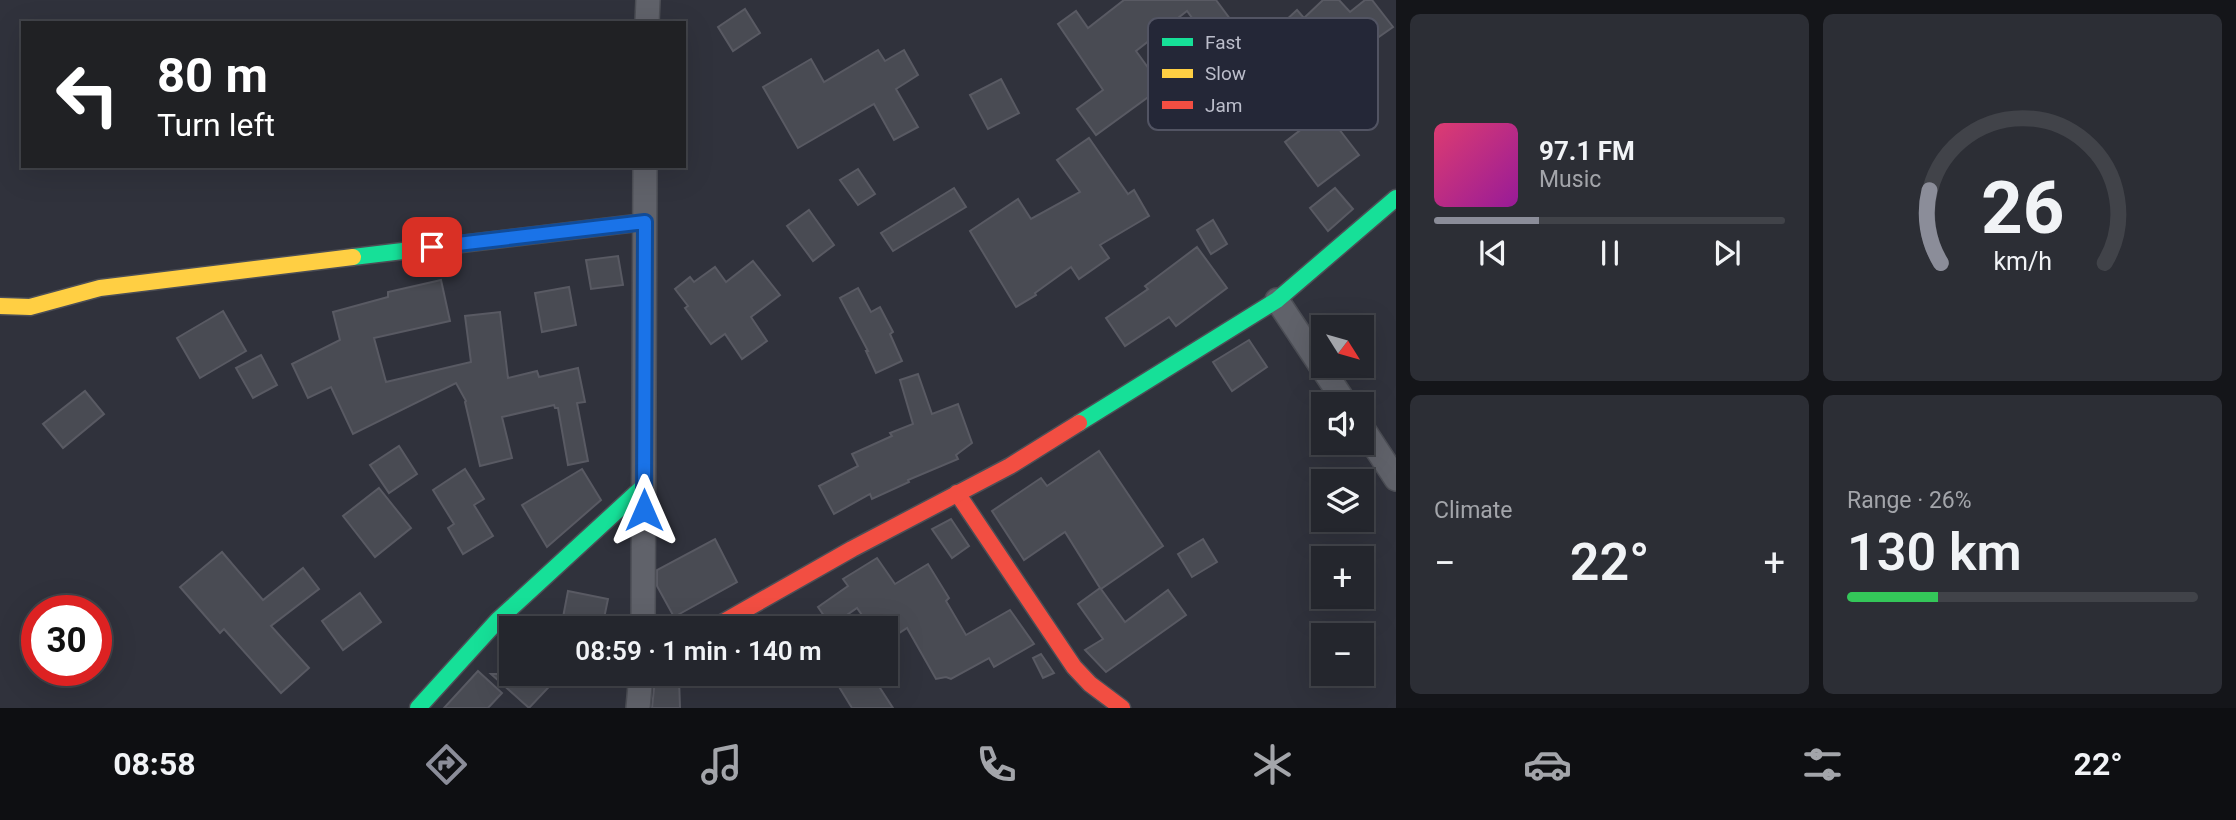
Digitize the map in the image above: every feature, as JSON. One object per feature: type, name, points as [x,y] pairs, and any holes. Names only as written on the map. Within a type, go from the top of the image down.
[{"type":"street","points":[[648,0],[648,21]]},
{"type":"street","points":[[643,616],[645,168]]},
{"type":"street","points":[[736,616],[852,548],[1010,466],[1277,300],[1396,198]]},
{"type":"street","points":[[0,306],[30,307],[100,288],[645,222]]},
{"type":"street","points":[[1277,300],[1338,392]]},
{"type":"street","points":[[1374,445],[1396,479]]},
{"type":"street","points":[[418,708],[498,620],[644,486]]},
{"type":"street","points":[[957,493],[1074,667],[1090,684],[1122,708]]},
{"type":"street","points":[[638,708],[640,686]]},
{"type":"building","points":[[1124,0],[1216,0],[1229,18],[1192,18],[1187,11],[1178,18],[1148,18],[1148,42],[1136,51],[1148,68],[1148,97],[1096,135],[1077,109],[1103,90],[1058,24],[1076,11],[1088,28]]},
{"type":"building","points":[[1323,0],[1339,0],[1350,12],[1365,0],[1372,0],[1393,27],[1378,38],[1378,18],[1304,18]]},
{"type":"building","points":[[745,9],[760,33],[733,51],[718,27]]},
{"type":"building","points":[[1297,10],[1304,18],[1288,18]]},
{"type":"building","points":[[878,50],[885,61],[904,50],[918,75],[896,89],[918,127],[894,140],[874,104],[798,148],[763,87],[811,59],[824,82]]},
{"type":"building","points":[[1001,79],[1019,113],[988,129],[970,95]]},
{"type":"building","points":[[1300,130],[1340,130],[1359,155],[1318,186],[1285,142]]},
{"type":"building","points":[[1089,138],[1128,194],[1134,190],[1149,216],[1100,245],[1109,258],[1079,279],[1071,267],[1016,307],[970,231],[1018,199],[1031,219],[1080,192],[1057,160]]},
{"type":"building","points":[[858,169],[875,194],[858,205],[840,180]]},
{"type":"building","points":[[954,188],[966,207],[893,251],[881,233]]},
{"type":"building","points":[[1335,188],[1353,209],[1328,231],[1310,208]]},
{"type":"building","points":[[809,210],[834,245],[813,261],[787,226]]},
{"type":"building","points":[[1213,220],[1227,244],[1211,254],[1197,230]]},
{"type":"building","points":[[1197,247],[1227,288],[1176,326],[1169,317],[1125,346],[1106,318],[1148,289],[1145,286]]},
{"type":"building","points":[[618,256],[623,285],[591,289],[586,260]]},
{"type":"building","points":[[753,261],[780,295],[751,317],[767,341],[742,359],[725,334],[711,344],[675,289],[690,277],[694,282],[715,267],[726,282]]},
{"type":"building","points":[[441,280],[450,321],[374,338],[386,382],[471,362],[465,316],[500,312],[508,378],[537,371],[539,377],[578,368],[585,402],[577,403],[588,461],[568,465],[558,408],[554,405],[502,417],[512,458],[480,466],[466,401],[456,383],[353,434],[331,387],[308,398],[292,364],[340,340],[333,312],[388,297],[388,292]]},
{"type":"building","points":[[569,287],[576,325],[542,332],[535,293]]},
{"type":"building","points":[[858,288],[871,312],[880,307],[893,332],[890,334],[902,361],[876,373],[868,351],[840,298]]},
{"type":"building","points":[[223,311],[246,351],[200,378],[177,338]]},
{"type":"building","points":[[1249,340],[1267,367],[1232,391],[1213,362]]},
{"type":"building","points":[[261,355],[277,385],[253,398],[236,368]]},
{"type":"building","points":[[918,374],[932,414],[958,404],[972,443],[956,455],[958,459],[872,499],[870,494],[834,514],[819,486],[858,466],[852,454],[913,424],[900,380]]},
{"type":"building","points":[[85,391],[104,414],[63,448],[43,424]]},
{"type":"building","points":[[399,446],[417,474],[389,493],[370,465]]},
{"type":"building","points":[[1099,451],[1163,546],[1101,589],[1125,622],[1168,590],[1186,615],[1106,672],[1085,650],[1103,639],[1078,604],[1100,588],[1065,532],[1024,560],[992,511],[1041,478],[1047,486]]},
{"type":"building","points":[[465,469],[484,499],[474,505],[493,536],[463,554],[448,528],[454,524],[433,490]]},
{"type":"building","points":[[582,469],[601,500],[547,547],[522,505]]},
{"type":"building","points":[[379,488],[411,528],[375,557],[343,516]]},
{"type":"building","points":[[951,519],[969,546],[952,558],[932,529]]},
{"type":"building","points":[[715,539],[737,582],[673,616],[657,586],[657,570]]},
{"type":"building","points":[[1203,539],[1217,562],[1192,577],[1178,554]]},
{"type":"building","points":[[222,552],[263,600],[303,568],[319,589],[271,626],[309,668],[281,693],[224,629],[220,633],[180,587]]},
{"type":"building","points":[[877,558],[895,584],[928,564],[949,598],[946,601],[966,635],[1010,610],[1034,644],[994,667],[989,658],[951,679],[936,679],[907,628],[898,634],[898,616],[863,616],[857,608],[845,616],[824,616],[818,607],[848,586],[843,579]]},
{"type":"building","points":[[568,591],[608,599],[604,616],[563,616]]},
{"type":"building","points":[[360,593],[381,622],[343,650],[322,621]]},
{"type":"building","points":[[1041,654],[1054,673],[1043,678],[1033,658]]},
{"type":"building","points":[[478,671],[502,693],[488,708],[444,708]]},
{"type":"building","points":[[504,686],[550,686],[529,708]]},
{"type":"building","points":[[654,686],[679,686],[680,708],[652,708]]},
{"type":"building","points":[[839,686],[879,686],[893,708],[852,708]]},
{"type":"traffic: fast","points":[[1079,423],[1277,300],[1396,198]]},
{"type":"traffic: fast","points":[[353,257],[645,222]]},
{"type":"traffic: fast","points":[[418,708],[498,620],[644,486]]},
{"type":"traffic: slow","points":[[0,306],[30,307],[100,288],[353,257]]},
{"type":"traffic: jam","points":[[734,616],[852,549],[1010,466],[1079,423]]},
{"type":"traffic: jam","points":[[957,493],[1074,667],[1090,684],[1122,708]]},
{"type":"route","points":[[432,247],[645,222],[644,510]]}]
